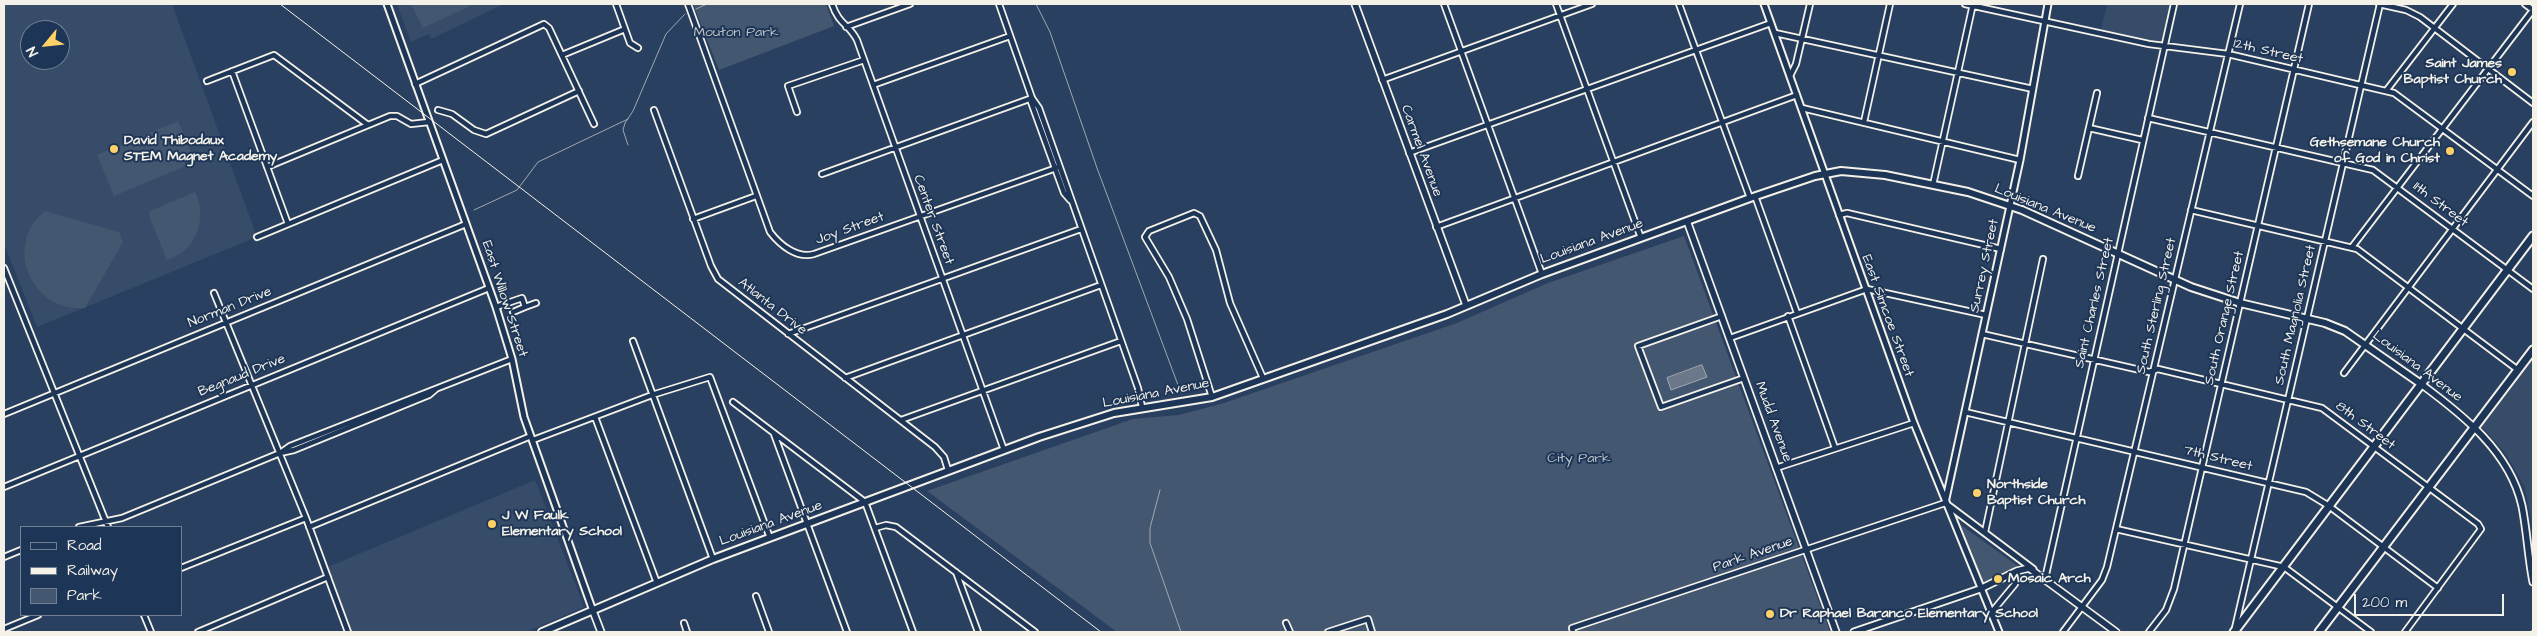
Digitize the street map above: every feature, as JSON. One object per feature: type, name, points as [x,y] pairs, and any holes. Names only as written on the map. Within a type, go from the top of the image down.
[{"type":"highway","points":[[2234,632],[2533,236]]},
{"type":"highway","points":[[2319,632],[2533,350]]},
{"type":"main road","name":"Carmel Avenue","points":[[1355,5],[1466,305]]},
{"type":"main road","name":"Louisiana Avenue","points":[[542,632],[713,559],[1004,450],[1100,417],[1142,407],[1180,404],[1212,397],[1466,305],[1542,274],[1753,197],[1825,174],[1870,172],[1933,185],[2010,206],[2175,280],[2240,303],[2307,318],[2345,331],[2421,384],[2474,428],[2504,462],[2515,484],[2522,506],[2533,582]]},
{"type":"main road","name":"Mudd Avenue","points":[[1687,221],[1836,632]]},
{"type":"main road","points":[[1854,632],[1980,589],[2022,569],[2034,570],[2116,632]]},
{"type":"main road","name":"East Willow Street","points":[[593,611],[600,632]]},
{"type":"street","name":"East Willow Street","points":[[387,4],[496,307],[512,359],[520,400],[532,438],[593,611]]},
{"type":"street","points":[[616,4],[630,43],[638,48]]},
{"type":"street","name":"Joy Street","points":[[688,4],[756,196],[772,235],[799,255],[814,254],[1057,167]]},
{"type":"street","name":"Center Street","points":[[832,4],[837,18],[854,34],[1004,450]]},
{"type":"street","points":[[846,27],[910,4]]},
{"type":"street","points":[[999,4],[1032,98],[1039,108],[1057,167],[1138,388],[1142,407]]},
{"type":"street","points":[[1355,5],[1362,4]]},
{"type":"street","points":[[1444,4],[1542,274]]},
{"type":"street","points":[[1556,4],[1641,238]]},
{"type":"street","points":[[1382,80],[1592,4]]},
{"type":"street","points":[[1679,4],[1722,122],[1797,313]]},
{"type":"street","name":"East Simcoe Street","points":[[1764,4],[1914,422],[1999,632]]},
{"type":"street","points":[[1790,76],[1796,64],[1810,4]]},
{"type":"street","points":[[1864,122],[1890,4]]},
{"type":"street","name":"12th Street","points":[[1966,4],[2164,47],[2228,54],[2398,95],[2533,196]]},
{"type":"street","name":"Surrey Street","points":[[1946,503],[2020,160],[2048,4]]},
{"type":"street","name":"Saint Charles Street","points":[[2045,578],[2174,4]]},
{"type":"street","name":"South Sterling Street","points":[[2063,632],[2106,573],[2240,4]]},
{"type":"street","name":"South Orange Street","points":[[2149,632],[2169,604],[2309,4]]},
{"type":"street","points":[[2380,4],[2410,12],[2533,103]]},
{"type":"street","name":"South Magnolia Street","points":[[2234,632],[2380,4]]},
{"type":"street","points":[[2386,91],[2453,4]]},
{"type":"street","points":[[2352,248],[2533,10],[2525,4]]},
{"type":"street","points":[[1933,185],[1973,5]]},
{"type":"street","points":[[1409,153],[1771,23]]},
{"type":"street","points":[[415,84],[544,24],[549,28],[594,124]]},
{"type":"street","points":[[562,55],[625,29]]},
{"type":"street","points":[[1775,33],[2033,89]]},
{"type":"street","points":[[873,85],[1010,36]]},
{"type":"street","points":[[207,81],[271,55],[276,55],[368,125]]},
{"type":"street","points":[[797,112],[788,86],[864,60]]},
{"type":"street","points":[[232,71],[288,224]]},
{"type":"street","points":[[438,110],[452,114],[474,130],[486,134],[579,91]]},
{"type":"street","points":[[2078,176],[2097,93]]},
{"type":"street","points":[[1436,227],[1797,95]]},
{"type":"street","points":[[822,174],[1032,98]]},
{"type":"street","points":[[1802,108],[2020,160]]},
{"type":"street","name":"Atlanta Drive","points":[[654,110],[693,219],[718,279],[939,450],[948,470]]},
{"type":"street","points":[[267,167],[394,116],[411,124],[429,122]]},
{"type":"street","name":"11th Street","points":[[2148,118],[2373,170],[2533,289]]},
{"type":"street","points":[[2344,372],[2533,122]]},
{"type":"street","points":[[2089,128],[2142,140]]},
{"type":"street","points":[[257,237],[443,160]]},
{"type":"street","points":[[693,219],[756,196]]},
{"type":"street","points":[[2191,210],[2325,240],[2362,252],[2518,370]]},
{"type":"street","points":[[1212,397],[1187,319],[1169,277],[1145,237],[1149,231],[1196,213],[1200,216],[1216,250],[1230,303],[1263,378]]},
{"type":"street","points":[[1839,214],[1847,213],[2001,249]]},
{"type":"street","name":"Norman Drive","points":[[4,414],[466,224]]},
{"type":"street","points":[[788,334],[1081,229]]},
{"type":"street","points":[[1985,532],[2043,258]]},
{"type":"street","points":[[4,268],[108,526]]},
{"type":"street","points":[[845,378],[1101,285]]},
{"type":"street","name":"Begnaud Drive","points":[[4,487],[251,384],[489,288]]},
{"type":"street","points":[[1730,338],[1866,289],[1986,315]]},
{"type":"street","points":[[214,293],[306,518],[348,632]]},
{"type":"street","points":[[496,307],[522,298],[525,307]]},
{"type":"street","points":[[513,312],[536,303]]},
{"type":"street","points":[[1722,316],[1638,346],[1661,407],[1744,378]]},
{"type":"street","points":[[1788,316],[1835,448]]},
{"type":"street","name":"8th Street","points":[[1982,334],[2154,371],[2158,369],[2322,408],[2478,524],[2481,529],[2438,588]]},
{"type":"street","points":[[901,420],[1121,340]]},
{"type":"street","points":[[633,341],[713,559]]},
{"type":"street","points":[[84,526],[122,518],[280,453],[282,450],[308,438],[512,359]]},
{"type":"street","points":[[309,527],[532,438],[710,376],[770,538]]},
{"type":"street","points":[[733,402],[865,502],[913,632]]},
{"type":"street","name":"7th Street","points":[[1965,412],[2202,466],[2306,492],[2329,506],[2438,588]]},
{"type":"street","points":[[595,417],[657,583]]},
{"type":"street","points":[[1776,468],[1914,422]]},
{"type":"street","points":[[774,433],[847,632]]},
{"type":"street","points":[[1946,503],[2034,570]]},
{"type":"street","name":"Park Avenue","points":[[1573,632],[1572,628],[1580,625],[1946,503]]},
{"type":"street","points":[[182,568],[306,518]]},
{"type":"street","points":[[875,528],[886,525],[896,527],[1035,632]]},
{"type":"street","points":[[2116,529],[2284,567],[2371,632]]},
{"type":"street","points":[[4,557],[20,550]]},
{"type":"street","points":[[956,571],[978,632]]},
{"type":"street","points":[[198,632],[328,577]]},
{"type":"street","points":[[1991,613],[2015,584]]},
{"type":"street","points":[[2405,632],[2438,588]]},
{"type":"street","points":[[756,596],[770,632]]},
{"type":"street","points":[[4,629],[36,616]]},
{"type":"street","points":[[144,616],[151,632]]},
{"type":"street","points":[[1328,632],[1368,619],[1372,632]]},
{"type":"street","points":[[684,623],[687,632]]},
{"type":"street","points":[[1286,623],[1290,632]]},
{"type":"street","points":[[1580,625],[1582,632]]},
{"type":"shaded area","name":"David Thibodaux STEM Magnet Academy","points":[[4,4],[172,4],[257,237],[37,327],[4,244]]},
{"type":"shaded area","points":[[397,4],[504,4],[431,39],[429,34],[411,42]]},
{"type":"shaded area","points":[[2107,4],[2170,4],[2161,43],[2101,30]]},
{"type":"shaded area","points":[[2533,359],[2533,528],[2525,488],[2507,455],[2482,427]]},
{"type":"shaded area","points":[[1702,365],[1707,377],[1671,390],[1667,378]]},
{"type":"shaded area","name":"J W Faulk Elementary School","points":[[535,480],[584,607],[526,632],[352,632],[328,567]]},
{"type":"green space","points":[[411,4],[474,4],[423,28]]},
{"type":"green space","name":"Mouton Park","points":[[693,4],[826,4],[834,26],[719,70]]},
{"type":"green space","points":[[178,121],[195,162],[114,196],[97,155]]},
{"type":"green space","points":[[195,192],[199,202],[200,213],[197,233],[185,249],[177,256],[167,260],[149,216],[150,211]]},
{"type":"green space","points":[[45,211],[119,232],[123,242],[85,308],[66,307],[50,300],[38,288],[29,274],[25,258],[26,241],[32,225]]},
{"type":"green space","name":"City Park","points":[[1684,236],[1830,632],[1117,632],[927,491],[1133,419],[1179,415],[1224,403],[1457,323],[1548,283]]},
{"type":"green space","points":[[1958,523],[2018,566],[1982,586]]},
{"type":"waterway","points":[[696,9],[707,4]]},
{"type":"waterway","points":[[1036,4],[1050,32],[1097,168],[1181,393]]},
{"type":"waterway","points":[[628,145],[623,130],[625,123],[633,111],[666,34],[685,14]]},
{"type":"waterway","points":[[474,210],[517,190],[538,162],[628,119]]},
{"type":"waterway","points":[[1160,490],[1150,528],[1150,543],[1181,632]]},
{"type":"railway","points":[[280,4],[1101,632]]},
{"type":"place","name":"Saint James Baptist Church","points":[[2512,72]]},
{"type":"place","name":"David Thibodaux STEM Magnet Academy","points":[[114,149]]},
{"type":"place","name":"Gethsemane Church of God in Christ","points":[[2450,151]]},
{"type":"place","name":"Northside Baptist Church","points":[[1977,493]]},
{"type":"place","name":"J W Faulk Elementary School","points":[[492,524]]},
{"type":"place","name":"Mosaic Arch","points":[[1998,579]]},
{"type":"place","name":"Dr Raphael Baranco Elementary School","points":[[1770,614]]}]
